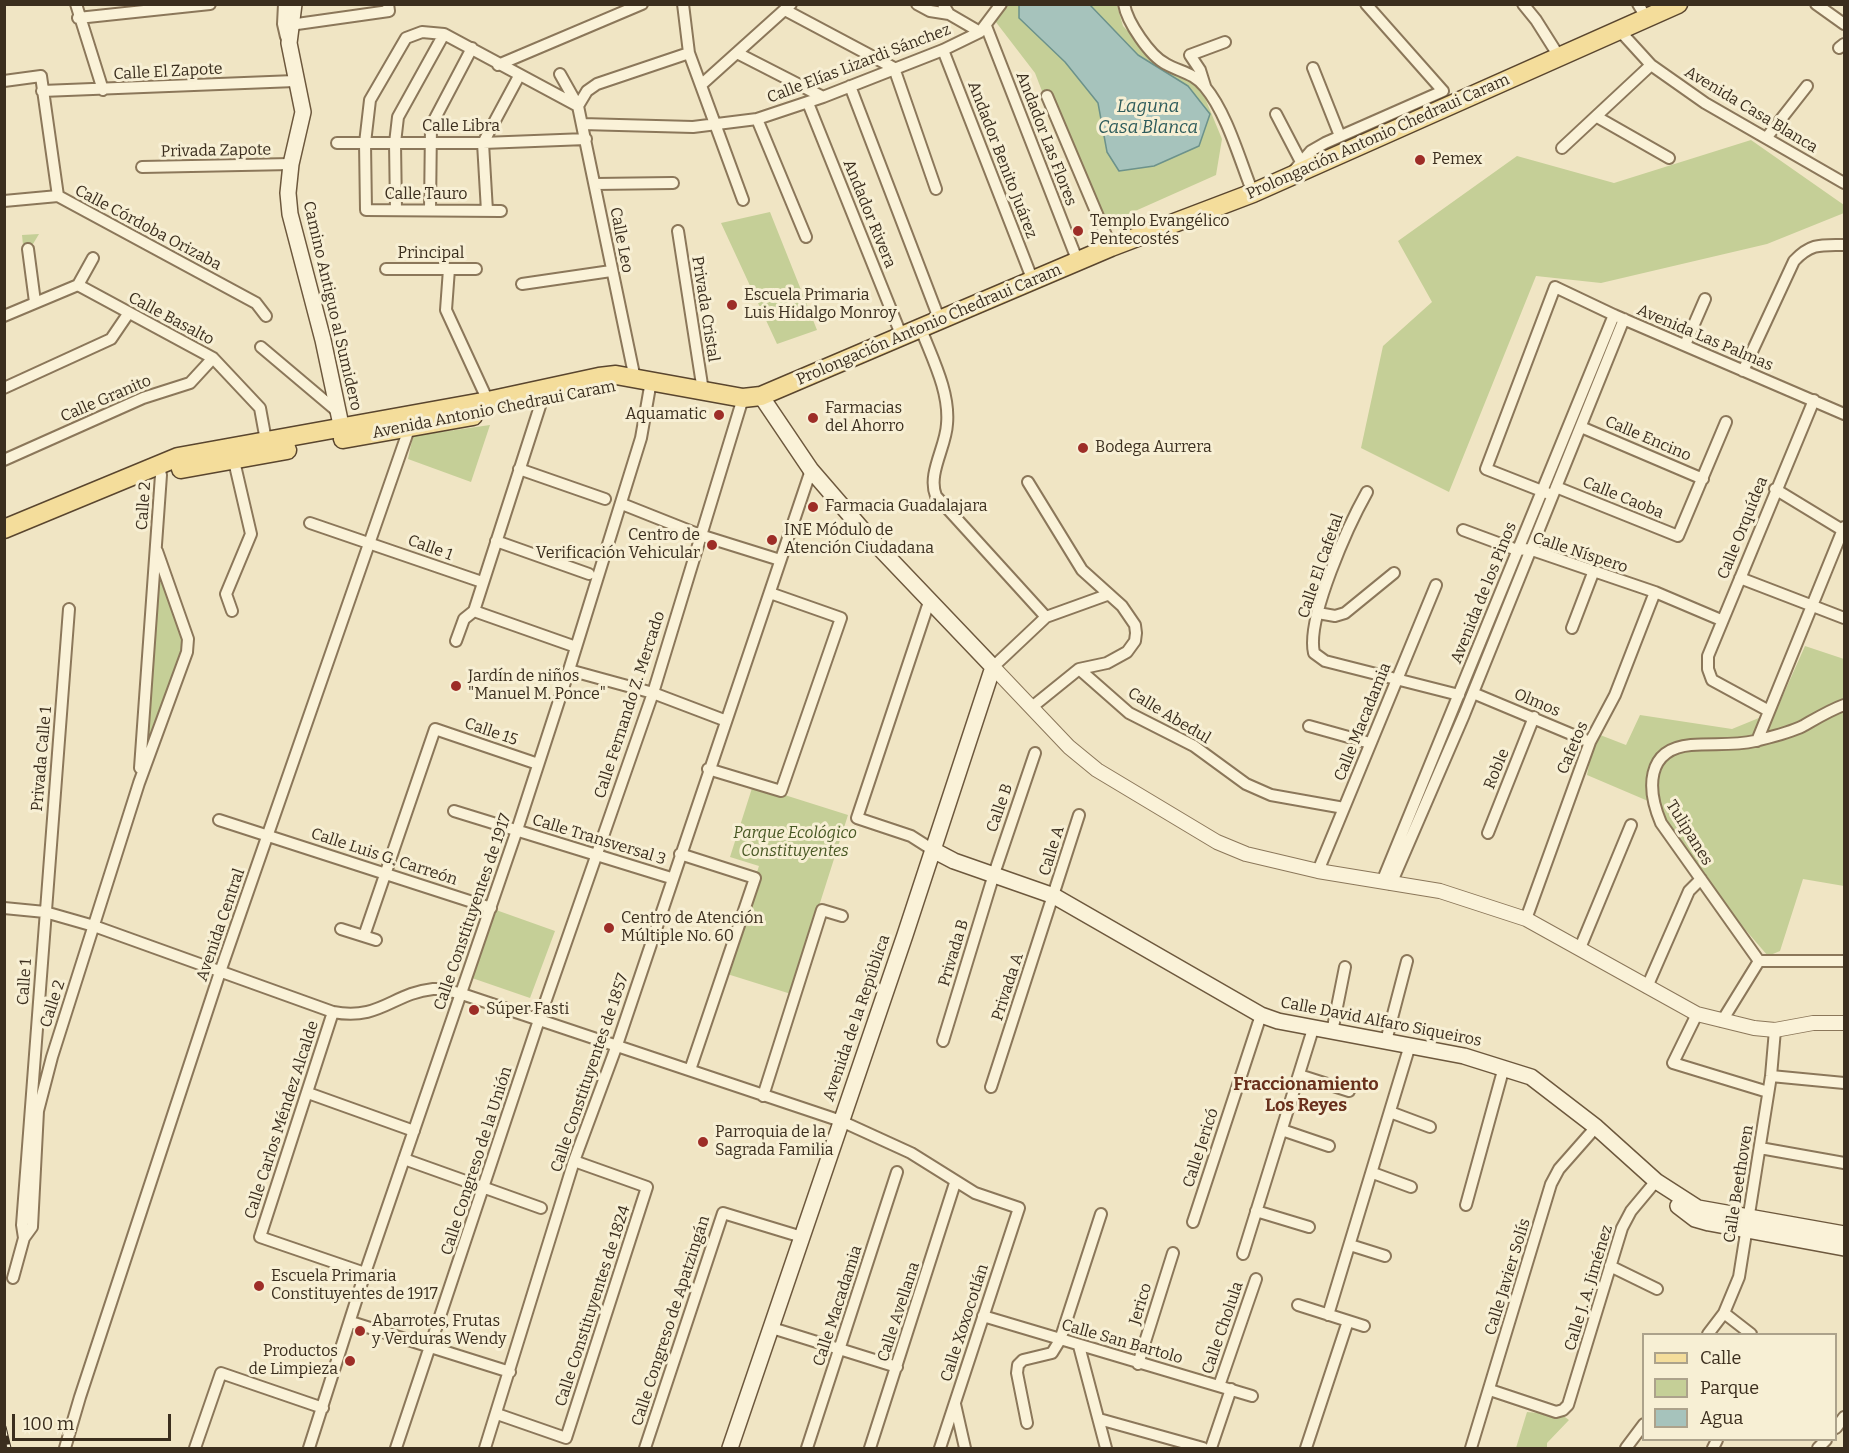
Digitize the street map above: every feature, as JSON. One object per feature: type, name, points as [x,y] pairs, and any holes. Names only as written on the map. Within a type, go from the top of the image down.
[{"type":"main road","name":"Camino Antiguo al Sumidero","points":[[294,4],[289,43],[303,112],[291,164],[288,193],[290,214],[323,340],[341,426]]},
{"type":"main road","name":"Prolongación Antonio Chedraui Caram","points":[[752,397],[902,337],[1111,247],[1253,193],[1620,31],[1643,12],[1678,4]]},
{"type":"main road","name":"Avenida Antonio Chedraui Caram","points":[[411,421],[488,401],[599,377],[616,375],[643,380]]},
{"type":"main road","name":"Avenida Antonio Chedraui Caram","points":[[4,529],[160,469],[181,469],[234,461],[267,448],[341,426],[411,421],[541,403],[643,380]]},
{"type":"main road","points":[[643,380],[703,392],[752,397],[811,470],[929,602],[993,667]]},
{"type":"main road","name":"Avenida Antonio Chedraui Caram","points":[[4,541],[160,469],[178,457],[267,448]]},
{"type":"main road","name":"Avenida de la República","points":[[730,1449],[993,667]]},
{"type":"main road","name":"Calle David Alfaro Siqueiros","points":[[933,850],[954,861],[1054,897],[1261,1015],[1313,1029],[1410,1045],[1504,1067],[1532,1077],[1547,1086],[1596,1126],[1656,1181],[1698,1208],[1748,1222]]},
{"type":"main road","points":[[1748,1222],[1845,1234]]},
{"type":"main road","points":[[1748,1222],[1845,1248]]},
{"type":"street","points":[[76,4],[78,18],[103,90]]},
{"type":"street","points":[[78,18],[210,4]]},
{"type":"street","points":[[284,4],[283,24],[289,43]]},
{"type":"street","points":[[290,25],[389,11],[388,4]]},
{"type":"street","points":[[498,65],[642,4]]},
{"type":"street","points":[[683,4],[689,53],[743,200]]},
{"type":"street","points":[[917,4],[949,14],[983,29]]},
{"type":"street","points":[[937,4],[949,14]]},
{"type":"street","points":[[943,4],[949,14]]},
{"type":"street","name":"Calle Elías Lizardi Sánchez","points":[[714,126],[758,119],[808,103],[943,50],[983,29],[1001,4]]},
{"type":"street","points":[[1124,4],[1145,45],[1154,56],[1166,65],[1192,74],[1205,86],[1216,102],[1253,193]]},
{"type":"street","points":[[1289,177],[1300,160],[1311,151],[1443,91],[1366,4]]},
{"type":"street","points":[[1523,4],[1560,58]]},
{"type":"street","points":[[1816,4],[1845,24]]},
{"type":"street","points":[[701,85],[739,54],[788,7],[894,68],[936,189]]},
{"type":"street","name":"Andador Las Flores","points":[[983,29],[1078,262]]},
{"type":"street","name":"Avenida Casa Blanca","points":[[1620,31],[1651,65],[1705,104],[1845,183]]},
{"type":"street","points":[[365,143],[370,100],[406,38],[422,32],[444,34],[578,106],[586,91],[597,84],[689,53]]},
{"type":"street","points":[[396,210],[395,142],[398,117],[444,34]]},
{"type":"street","points":[[1205,86],[1200,69],[1190,55],[1225,42]]},
{"type":"street","points":[[430,210],[429,142],[435,114],[472,48]]},
{"type":"street","name":"Andador Benito Juárez","points":[[943,50],[1033,281]]},
{"type":"street","points":[[739,54],[823,97]]},
{"type":"street","points":[[1562,148],[1651,65]]},
{"type":"street","points":[[1312,68],[1340,136]]},
{"type":"street","name":"Calle Leo","points":[[560,74],[578,106],[595,184],[607,271],[643,380]]},
{"type":"street","points":[[4,81],[41,76],[57,196]]},
{"type":"street","points":[[487,211],[483,143],[519,76]]},
{"type":"street","name":"Calle El Zapote","points":[[42,91],[295,81]]},
{"type":"street","points":[[850,86],[940,321]]},
{"type":"street","points":[[1767,137],[1807,86]]},
{"type":"street","points":[[1047,96],[1111,247]]},
{"type":"street","name":"Andador Rivera","points":[[808,103],[902,337]]},
{"type":"street","points":[[1276,114],[1300,160]]},
{"type":"street","points":[[1597,117],[1669,158]]},
{"type":"street","points":[[758,119],[806,237]]},
{"type":"street","points":[[582,124],[714,126]]},
{"type":"street","name":"Calle Libra","points":[[337,143],[483,143],[586,139]]},
{"type":"street","name":"Calle Tauro","points":[[365,143],[366,210],[501,211]]},
{"type":"street","name":"Privada Zapote","points":[[142,167],[291,164]]},
{"type":"street","points":[[595,184],[673,183]]},
{"type":"street","name":"Calle Córdoba Orizaba","points":[[4,201],[57,196],[256,303],[266,316]]},
{"type":"street","name":"Privada Cristal","points":[[678,231],[703,392]]},
{"type":"street","points":[[1743,371],[1794,261],[1805,249],[1815,246],[1845,245]]},
{"type":"street","points":[[28,249],[35,302]]},
{"type":"street","points":[[4,316],[78,285],[93,258]]},
{"type":"street","points":[[449,269],[446,310],[488,401]]},
{"type":"street","name":"Principal","points":[[386,270],[476,269]]},
{"type":"street","points":[[522,284],[607,271]]},
{"type":"street","name":"Calle Basalto","points":[[78,285],[213,358],[260,408],[267,448]]},
{"type":"street","name":"Avenida Las Palmas","points":[[1486,469],[1555,287],[1619,317],[1845,414]]},
{"type":"street","points":[[1684,345],[1705,299]]},
{"type":"street","points":[[4,388],[111,339],[128,314]]},
{"type":"street","name":"Avenida de los Pinos","points":[[1387,883],[1464,715],[1529,549],[1581,427],[1619,317]]},
{"type":"street","name":"Avenida de los Pinos","points":[[1387,883],[1517,550],[1619,317]]},
{"type":"street","points":[[921,329],[945,399],[948,422],[933,481],[936,496],[1046,617]]},
{"type":"street","points":[[261,347],[341,426]]},
{"type":"street","name":"Calle Granito","points":[[4,460],[143,398],[190,383],[213,358]]},
{"type":"street","name":"Calle Constituyentes de 1917","points":[[309,1449],[365,1273],[517,830],[622,504],[641,438],[643,380]]},
{"type":"street","name":"Calle Fernando Z. Mercado","points":[[539,1020],[653,693],[700,535],[752,397]]},
{"type":"street","name":"Calle Orquídea","points":[[1769,711],[1712,680],[1708,669],[1708,656],[1775,489],[1814,400]]},
{"type":"street","points":[[456,641],[464,619],[474,611],[541,403]]},
{"type":"street","name":"Avenida Central","points":[[65,1449],[80,1397],[220,972],[411,421]]},
{"type":"street","points":[[1703,479],[1726,422]]},
{"type":"street","name":"Calle Encino","points":[[1581,427],[1703,479]]},
{"type":"street","points":[[232,611],[226,594],[251,534],[234,461]]},
{"type":"street","name":"Calle 2","points":[[139,783],[157,551],[160,469]]},
{"type":"street","points":[[519,469],[605,499]]},
{"type":"street","name":"Calle Caoba","points":[[1486,469],[1678,536],[1703,479]]},
{"type":"street","name":"Calle Constituyentes de 1857","points":[[485,1449],[574,1161],[617,1045],[724,720],[811,470]]},
{"type":"street","points":[[1028,482],[1082,570],[1107,595],[1122,606],[1135,625],[1136,633],[1135,641],[1127,652],[1107,663],[1079,669],[1032,707]]},
{"type":"street","points":[[1757,741],[1844,529],[1775,489]]},
{"type":"street","name":"Calle El Cafetal","points":[[1367,492],[1353,516],[1338,553],[1318,613],[1312,642],[1314,653],[1325,661],[1397,680]]},
{"type":"street","points":[[622,504],[700,535],[780,560]]},
{"type":"street","name":"Calle 1","points":[[310,523],[482,582]]},
{"type":"street","name":"Calle Níspero","points":[[1463,530],[1517,550],[1529,549],[1593,573],[1655,592],[1721,620]]},
{"type":"street","points":[[496,541],[589,574]]},
{"type":"street","name":"Calle 2","points":[[14,1278],[24,1238],[32,1227],[38,1111],[52,1057],[139,783],[187,652],[188,639],[157,551]]},
{"type":"street","points":[[1318,613],[1335,616],[1345,613],[1394,573]]},
{"type":"street","points":[[1572,628],[1593,573]]},
{"type":"street","points":[[1740,578],[1845,618]]},
{"type":"street","name":"Calle Macadamia","points":[[1318,871],[1436,585]]},
{"type":"street","name":"Cafetos","points":[[1526,919],[1590,742],[1615,695],[1655,592]]},
{"type":"street","points":[[708,769],[781,791],[841,618],[770,593]]},
{"type":"street","points":[[1107,595],[1046,617],[993,667],[1069,747],[1097,770],[1178,820],[1217,842],[1246,854],[1318,871],[1440,891],[1526,919],[1697,1014],[1722,1021],[1775,1030],[1813,1023],[1845,1023]]},
{"type":"street","points":[[929,602],[857,818],[911,836],[933,850]]},
{"type":"street","name":"Privada Calle 1","points":[[45,912],[69,609]]},
{"type":"street","points":[[474,611],[576,647]]},
{"type":"street","points":[[1485,631],[1496,635]]},
{"type":"street","name":"Calle Abedul","points":[[1079,669],[1129,713],[1194,746],[1246,784],[1271,795],[1344,808]]},
{"type":"street","points":[[569,670],[653,693],[724,720]]},
{"type":"street","points":[[1397,680],[1459,695]]},
{"type":"street","name":"Olmos","points":[[1473,693],[1590,742]]},
{"type":"street","name":"Tulipanes","points":[[1759,961],[1661,823],[1653,805],[1650,785],[1654,769],[1663,756],[1675,749],[1689,745],[1737,745],[1757,741],[1802,726],[1845,705]]},
{"type":"street","points":[[1453,711],[1464,715]]},
{"type":"street","name":"Roble","points":[[1488,833],[1534,717]]},
{"type":"street","points":[[1308,726],[1370,743]]},
{"type":"street","name":"Calle 15","points":[[385,872],[435,729],[538,764]]},
{"type":"street","name":"Calle B","points":[[994,874],[1035,753]]},
{"type":"street","name":"Calle Transversal 3","points":[[454,811],[671,878]]},
{"type":"street","name":"Calle A","points":[[1054,897],[1078,815]]},
{"type":"street","name":"Calle Luis G. Carreón","points":[[219,820],[491,908]]},
{"type":"street","points":[[1580,948],[1631,825]]},
{"type":"street","points":[[680,854],[755,878],[690,1070]]},
{"type":"street","points":[[364,936],[385,872]]},
{"type":"street","name":"Privada B","points":[[943,1041],[994,874]]},
{"type":"street","points":[[1647,987],[1689,891],[1701,879]]},
{"type":"street","name":"Privada A","points":[[991,1087],[1054,897]]},
{"type":"street","points":[[4,908],[45,912],[94,926],[333,1012],[363,1015],[422,991],[437,988],[462,994],[841,1121],[911,1153],[955,1183]]},
{"type":"street","points":[[763,1096],[822,910],[842,916]]},
{"type":"street","name":"Calle 1","points":[[36,1053],[45,912]]},
{"type":"street","points":[[341,928],[376,940]]},
{"type":"street","points":[[1386,1041],[1407,961]]},
{"type":"street","points":[[1722,1021],[1759,961],[1845,961]]},
{"type":"street","points":[[1332,1032],[1345,967]]},
{"type":"street","name":"Calle Carlos Méndez Alcalde","points":[[333,1012],[260,1237],[365,1273]]},
{"type":"street","points":[[1697,1014],[1673,1063],[1768,1092]]},
{"type":"street","name":"Calle Jericó","points":[[1193,1222],[1261,1015]]},
{"type":"street","name":"Calle Congreso de la Unión","points":[[396,1449],[539,1020]]},
{"type":"street","points":[[1243,1254],[1313,1029]]},
{"type":"street","name":"Calle Beethoven","points":[[1709,1333],[1724,1313],[1739,1277],[1771,1076],[1775,1030]]},
{"type":"street","points":[[1328,1315],[1410,1045]]},
{"type":"street","points":[[36,1053],[52,1057]]},
{"type":"street","name":"Calle 2","points":[[24,1238],[22,1225],[28,1118],[36,1053]]},
{"type":"street","points":[[1466,1205],[1504,1067]]},
{"type":"street","points":[[1299,1075],[1349,1091]]},
{"type":"street","points":[[1771,1076],[1845,1083]]},
{"type":"street","points":[[308,1093],[414,1131]]},
{"type":"street","points":[[1390,1112],[1430,1127]]},
{"type":"street","name":"Calle Javier Solís","points":[[1470,1449],[1490,1390],[1551,1184],[1559,1169],[1596,1126]]},
{"type":"street","points":[[1282,1130],[1329,1146]]},
{"type":"street","points":[[1760,1148],[1845,1163]]},
{"type":"street","points":[[405,1159],[541,1208]]},
{"type":"street","name":"Calle Constituyentes de 1824","points":[[497,1414],[566,1438],[647,1188],[574,1161]]},
{"type":"street","name":"Calle Macadamia","points":[[807,1449],[897,1172]]},
{"type":"street","points":[[1373,1173],[1411,1187]]},
{"type":"street","name":"Calle J. A. Jiménez","points":[[1490,1390],[1556,1412],[1568,1405],[1626,1220],[1656,1181]]},
{"type":"street","name":"Calle Xoxocotlán","points":[[940,1449],[1019,1208],[955,1183]]},
{"type":"street","name":"Calle Avellana","points":[[870,1449],[955,1183]]},
{"type":"street","points":[[1256,1211],[1309,1227]]},
{"type":"street","name":"Calle Congreso de Apatzingán","points":[[645,1449],[723,1213],[801,1237]]},
{"type":"street","points":[[1027,1423],[1017,1373],[1018,1365],[1023,1360],[1052,1353],[1060,1340],[1101,1214]]},
{"type":"street","points":[[1350,1245],[1385,1256]]},
{"type":"street","name":"Jerico","points":[[1138,1364],[1173,1253]]},
{"type":"street","points":[[1610,1266],[1657,1289]]},
{"type":"street","name":"Calle Cholula","points":[[1219,1386],[1256,1279]]},
{"type":"street","points":[[1298,1305],[1364,1326]]},
{"type":"street","points":[[1724,1313],[1749,1333]]},
{"type":"street","name":"Calle San Bartolo","points":[[983,1316],[1138,1364],[1252,1396]]},
{"type":"street","points":[[1306,1449],[1348,1321]]},
{"type":"street","points":[[351,1322],[510,1372]]},
{"type":"street","points":[[772,1329],[897,1367]]},
{"type":"street","points":[[1079,1346],[1106,1449]]},
{"type":"street","points":[[195,1449],[221,1373],[323,1408]]},
{"type":"street","name":"Calle Cholula","points":[[1211,1449],[1231,1389]]},
{"type":"street","points":[[955,1403],[965,1449]]},
{"type":"street","points":[[1099,1419],[1203,1449]]},
{"type":"street","points":[[1626,1449],[1642,1427]]},
{"type":"green space","points":[[1008,5],[1117,5],[1123,26],[1146,50],[1200,86],[1222,139],[1216,175],[1106,224],[1064,148],[1035,73],[992,17]]},
{"type":"green space","points":[[1751,140],[1844,205],[1844,213],[1767,244],[1601,283],[1536,276],[1449,492],[1361,448],[1383,346],[1432,302],[1398,241],[1517,156],[1614,183]]},
{"type":"green space","points":[[770,212],[817,330],[777,344],[721,223]]},
{"type":"green space","points":[[39,234],[33,244],[23,245],[22,235]]},
{"type":"green space","points":[[490,425],[471,482],[408,459],[413,436]]},
{"type":"green space","points":[[166,582],[184,640],[152,738],[146,738],[158,583]]},
{"type":"green space","points":[[1805,646],[1844,659],[1844,886],[1803,879],[1780,951],[1768,956],[1705,883],[1648,801],[1587,775],[1595,733],[1626,745],[1640,715],[1732,729],[1776,711]]},
{"type":"green space","name":"Parque Ecológico Constituyentes","points":[[753,785],[848,815],[791,994],[724,973],[759,866],[730,857]]},
{"type":"green space","points":[[496,910],[555,931],[530,998],[472,978]]},
{"type":"green space","points":[[1527,1412],[1562,1415],[1569,1420],[1547,1443],[1547,1448],[1516,1448]]},
{"type":"water","name":"Laguna Casa Blanca","points":[[1019,5],[1090,5],[1138,55],[1188,86],[1210,114],[1199,146],[1154,166],[1119,171],[1107,152],[1098,103],[1065,62],[1019,18]]},
{"type":"railway","points":[[4,1427],[9,1448]]},
{"type":"place","name":"Pemex","points":[[1420,160]]},
{"type":"place","name":"Templo Evangélico Pentecostés","points":[[1078,231]]},
{"type":"place","name":"Escuela Primaria Luis Hidalgo Monroy","points":[[732,305]]},
{"type":"place","name":"Aquamatic","points":[[719,415]]},
{"type":"place","name":"Farmacias del Ahorro","points":[[813,418]]},
{"type":"place","name":"Bodega Aurrera","points":[[1083,448]]},
{"type":"place","name":"Farmacia Guadalajara","points":[[813,507]]},
{"type":"place","name":"INE Módulo de Atención Ciudadana","points":[[772,540]]},
{"type":"place","name":"Centro de Verificación Vehicular","points":[[712,545]]},
{"type":"place","name":"Jardín de niños \"Manuel M. Ponce\"","points":[[456,686]]},
{"type":"place","name":"Centro de Atención Múltiple No. 60","points":[[609,928]]},
{"type":"place","name":"Súper Fasti","points":[[474,1010]]},
{"type":"place","name":"Parroquia de la Sagrada Familia","points":[[703,1142]]},
{"type":"place","name":"Escuela Primaria Constituyentes de 1917","points":[[259,1286]]},
{"type":"place","name":"Abarrotes, Frutas y Verduras Wendy","points":[[360,1331]]},
{"type":"place","name":"Productos de Limpieza","points":[[350,1361]]},
{"type":"district","name":"Fraccionamiento Los Reyes","points":[[1306,1095]]}]
